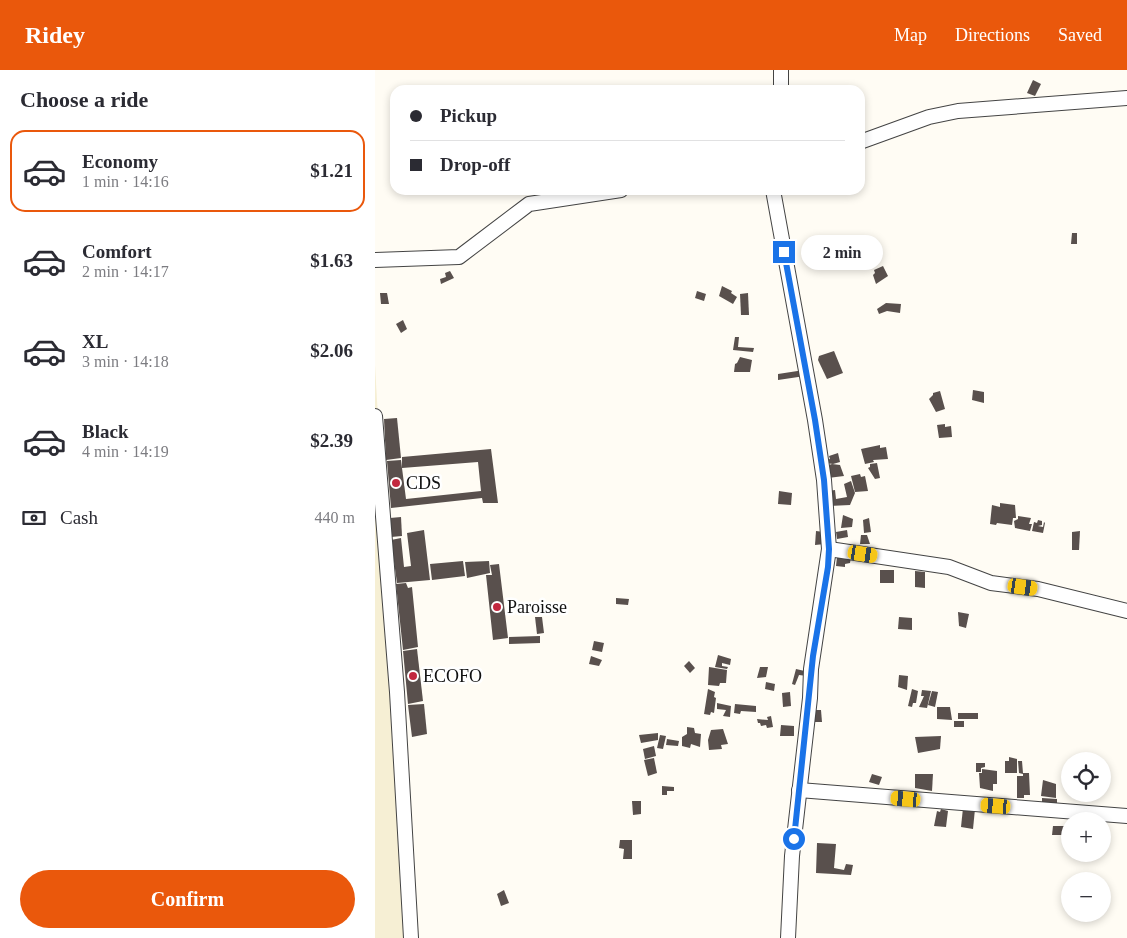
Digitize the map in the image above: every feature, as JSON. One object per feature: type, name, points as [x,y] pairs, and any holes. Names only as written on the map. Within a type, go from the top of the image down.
[{"type":"street","points":[[781,70],[781,85]]},
{"type":"street","points":[[865,140],[929,117],[958,111],[1127,98]]},
{"type":"street","points":[[375,260],[459,257],[529,204],[588,195]]},
{"type":"street","points":[[774,195],[815,420],[824,480],[829,549],[828,567],[813,652],[799,790],[788,938]]},
{"type":"street","points":[[375,416],[397,692],[411,938]]},
{"type":"street","points":[[829,549],[949,568],[991,583],[1038,589],[1127,611]]},
{"type":"street","points":[[799,790],[1127,816]]},
{"type":"shaded area","points":[[375,365],[408,938],[375,938]]},
{"type":"building","points":[[1033,80],[1041,84],[1035,96],[1027,93]]},
{"type":"building","points":[[1072,233],[1077,233],[1077,244],[1071,244]]},
{"type":"building","points":[[883,266],[888,276],[876,284],[873,275],[875,273],[874,270]]},
{"type":"building","points":[[450,271],[454,278],[441,284],[440,279],[446,277],[445,273]]},
{"type":"building","points":[[722,286],[732,291],[731,293],[737,297],[733,304],[719,296]]},
{"type":"building","points":[[697,291],[706,294],[704,301],[695,298]]},
{"type":"building","points":[[380,293],[387,293],[389,304],[381,304]]},
{"type":"building","points":[[748,293],[749,315],[741,315],[740,294]]},
{"type":"building","points":[[886,303],[901,304],[900,313],[887,311],[879,314],[877,309]]},
{"type":"building","points":[[403,320],[407,329],[401,333],[396,324]]},
{"type":"building","points":[[735,337],[739,337],[738,347],[754,348],[753,352],[733,350]]},
{"type":"building","points":[[834,351],[843,373],[827,379],[818,360],[819,356]]},
{"type":"building","points":[[740,357],[752,360],[750,372],[734,372],[735,364]]},
{"type":"building","points":[[804,370],[805,376],[778,380],[778,374]]},
{"type":"building","points":[[973,390],[984,392],[984,403],[972,400]]},
{"type":"building","points":[[940,391],[945,409],[936,412],[929,399],[933,393]]},
{"type":"building","points":[[397,418],[401,458],[386,460],[384,419]]},
{"type":"building","points":[[945,424],[945,427],[951,426],[952,437],[939,438],[937,425]]},
{"type":"building","points":[[880,445],[880,448],[886,447],[888,459],[873,460],[874,462],[865,464],[861,449]]},
{"type":"building","points":[[491,449],[498,503],[483,503],[482,498],[391,508],[387,461],[401,460],[402,468],[402,457]],"holes":[[[478,462],[481,491],[406,499],[402,468]]]},
{"type":"building","points":[[838,453],[840,462],[826,463],[826,460],[830,459],[829,456]]},
{"type":"building","points":[[877,463],[880,478],[875,479],[868,468],[870,464]]},
{"type":"building","points":[[829,465],[840,465],[844,476],[828,478],[827,470],[830,469]]},
{"type":"building","points":[[860,474],[861,477],[865,476],[868,491],[855,492],[851,476]]},
{"type":"building","points":[[851,481],[855,493],[850,505],[829,506],[828,491],[835,490],[836,499],[847,497],[844,484]]},
{"type":"building","points":[[779,491],[792,493],[791,505],[778,504]]},
{"type":"building","points":[[1000,503],[1015,505],[1016,518],[1013,518],[1012,525],[990,524],[992,505],[1000,507]]},
{"type":"building","points":[[843,515],[853,519],[852,527],[841,528]]},
{"type":"building","points":[[1018,516],[1031,518],[1029,524],[1032,524],[1030,531],[1015,528],[1014,521],[1018,519]]},
{"type":"building","points":[[401,517],[402,536],[391,537],[390,518]]},
{"type":"building","points":[[869,518],[871,532],[864,533],[863,520]]},
{"type":"building","points":[[1038,520],[1042,521],[1042,525],[1038,526],[1043,527],[1045,523],[1043,533],[1032,531],[1034,522],[1037,523]]},
{"type":"building","points":[[424,530],[430,580],[397,583],[391,540],[401,538],[404,567],[411,566],[407,533]]},
{"type":"building","points":[[847,530],[848,537],[837,539],[836,532]]},
{"type":"building","points":[[816,531],[824,532],[825,544],[815,545]]},
{"type":"building","points":[[1080,531],[1079,550],[1072,550],[1072,532]]},
{"type":"building","points":[[861,535],[867,535],[870,544],[860,544]]},
{"type":"building","points":[[837,557],[851,557],[850,563],[845,564],[845,567],[836,566]]},
{"type":"building","points":[[463,561],[465,576],[432,580],[430,564]]},
{"type":"building","points":[[489,561],[490,573],[467,578],[465,562]]},
{"type":"building","name":"Paroisse","points":[[499,564],[508,638],[493,640],[486,575],[492,575],[490,565]]},
{"type":"building","points":[[880,570],[894,570],[894,583],[880,583]]},
{"type":"building","points":[[915,571],[925,572],[925,588],[915,587]]},
{"type":"building","points":[[406,583],[408,588],[412,587],[418,647],[403,650],[396,584]]},
{"type":"building","points":[[616,598],[629,599],[628,605],[616,604]]},
{"type":"building","points":[[958,612],[969,614],[966,628],[959,626]]},
{"type":"building","points":[[535,617],[542,617],[544,633],[537,634]]},
{"type":"building","points":[[899,617],[912,618],[912,630],[898,629]]},
{"type":"building","points":[[540,636],[540,643],[509,644],[509,637]]},
{"type":"building","points":[[594,641],[604,643],[602,652],[592,650]]},
{"type":"building","name":"ECOFO","points":[[417,649],[423,701],[408,704],[403,651]]},
{"type":"building","points":[[718,655],[731,659],[730,665],[722,663],[722,666],[728,667],[727,669],[715,667]]},
{"type":"building","points":[[591,656],[602,660],[599,666],[589,664]]},
{"type":"building","points":[[689,661],[695,668],[690,673],[684,666]]},
{"type":"building","points":[[709,667],[727,670],[726,683],[720,683],[719,686],[708,685]]},
{"type":"building","points":[[760,667],[768,667],[766,677],[757,678]]},
{"type":"building","points":[[796,669],[809,672],[807,676],[799,675],[795,685],[792,684]]},
{"type":"building","points":[[899,675],[908,676],[907,690],[898,687]]},
{"type":"building","points":[[766,682],[775,684],[774,691],[765,689]]},
{"type":"building","points":[[708,689],[715,692],[714,697],[716,698],[714,713],[711,712],[710,715],[704,714]]},
{"type":"building","points":[[912,689],[918,691],[916,703],[913,703],[912,707],[908,706]]},
{"type":"building","points":[[922,690],[931,691],[927,708],[919,707],[924,696],[921,696]]},
{"type":"building","points":[[932,691],[938,692],[935,707],[928,705]]},
{"type":"building","points":[[790,692],[791,706],[783,707],[782,693]]},
{"type":"building","points":[[717,703],[731,706],[730,717],[723,716],[726,710],[717,709]]},
{"type":"building","points":[[424,704],[427,734],[412,737],[408,705]]},
{"type":"building","points":[[735,704],[756,706],[756,712],[741,711],[740,714],[734,713]]},
{"type":"building","points":[[937,707],[950,707],[952,720],[937,719]]},
{"type":"building","points":[[814,710],[821,710],[822,722],[815,722]]},
{"type":"building","points":[[958,713],[978,713],[978,719],[958,719]]},
{"type":"building","points":[[771,716],[773,727],[767,728],[766,725],[761,726],[758,723],[757,719],[768,720],[767,717]]},
{"type":"building","points":[[954,721],[964,721],[964,727],[954,727]]},
{"type":"building","points":[[781,725],[794,726],[794,736],[780,736]]},
{"type":"building","points":[[687,727],[694,728],[695,733],[701,734],[700,747],[691,744],[690,748],[682,746],[682,737],[687,734]]},
{"type":"building","points":[[723,729],[728,744],[721,745],[722,749],[709,750],[708,740],[711,730]]},
{"type":"building","points":[[658,733],[658,740],[641,743],[639,735]]},
{"type":"building","points":[[660,735],[666,736],[663,749],[657,748]]},
{"type":"building","points":[[941,736],[940,749],[918,753],[915,737]]},
{"type":"building","points":[[667,739],[679,741],[678,746],[666,745]]},
{"type":"building","points":[[654,746],[656,756],[645,759],[643,749]]},
{"type":"building","points":[[1009,757],[1017,759],[1017,773],[1005,773],[1005,761],[1009,761]]},
{"type":"building","points":[[654,758],[657,773],[648,776],[644,760]]},
{"type":"building","points":[[1018,761],[1022,761],[1023,773],[1029,773],[1030,795],[1024,795],[1024,798],[1017,798],[1017,776],[1023,776],[1023,774],[1019,773]]},
{"type":"building","points":[[976,763],[985,763],[985,767],[981,768],[981,772],[976,772]]},
{"type":"building","points":[[982,769],[997,771],[997,784],[993,784],[993,791],[980,788],[979,773],[982,773]]},
{"type":"building","points":[[872,774],[882,777],[879,785],[869,782]]},
{"type":"building","points":[[915,774],[933,774],[932,791],[915,788]]},
{"type":"building","points":[[1043,780],[1056,784],[1056,798],[1041,796]]},
{"type":"building","points":[[662,786],[674,787],[674,791],[667,791],[667,795],[662,795]]},
{"type":"building","points":[[1042,798],[1057,799],[1057,804],[1042,803]]},
{"type":"building","points":[[632,801],[641,801],[641,814],[633,815]]},
{"type":"building","points":[[963,808],[975,809],[973,829],[961,827]]},
{"type":"building","points":[[941,809],[948,811],[946,827],[934,826],[937,811],[940,812]]},
{"type":"building","points":[[1053,826],[1061,826],[1061,835],[1052,835]]},
{"type":"building","points":[[620,840],[632,840],[632,859],[623,859],[624,849],[619,848]]},
{"type":"building","points":[[817,843],[836,844],[834,868],[844,870],[846,864],[853,865],[851,875],[816,873]]},
{"type":"building","points":[[504,890],[509,903],[501,906],[497,894]]},
{"type":"place","name":"CDS","points":[[396,483]]},
{"type":"place","name":"Paroisse","points":[[497,607]]},
{"type":"place","name":"ECOFO","points":[[413,676]]},
{"type":"route","points":[[784,252],[815,420],[829,523],[828,567],[811,669],[810,698],[794,839]]}]
